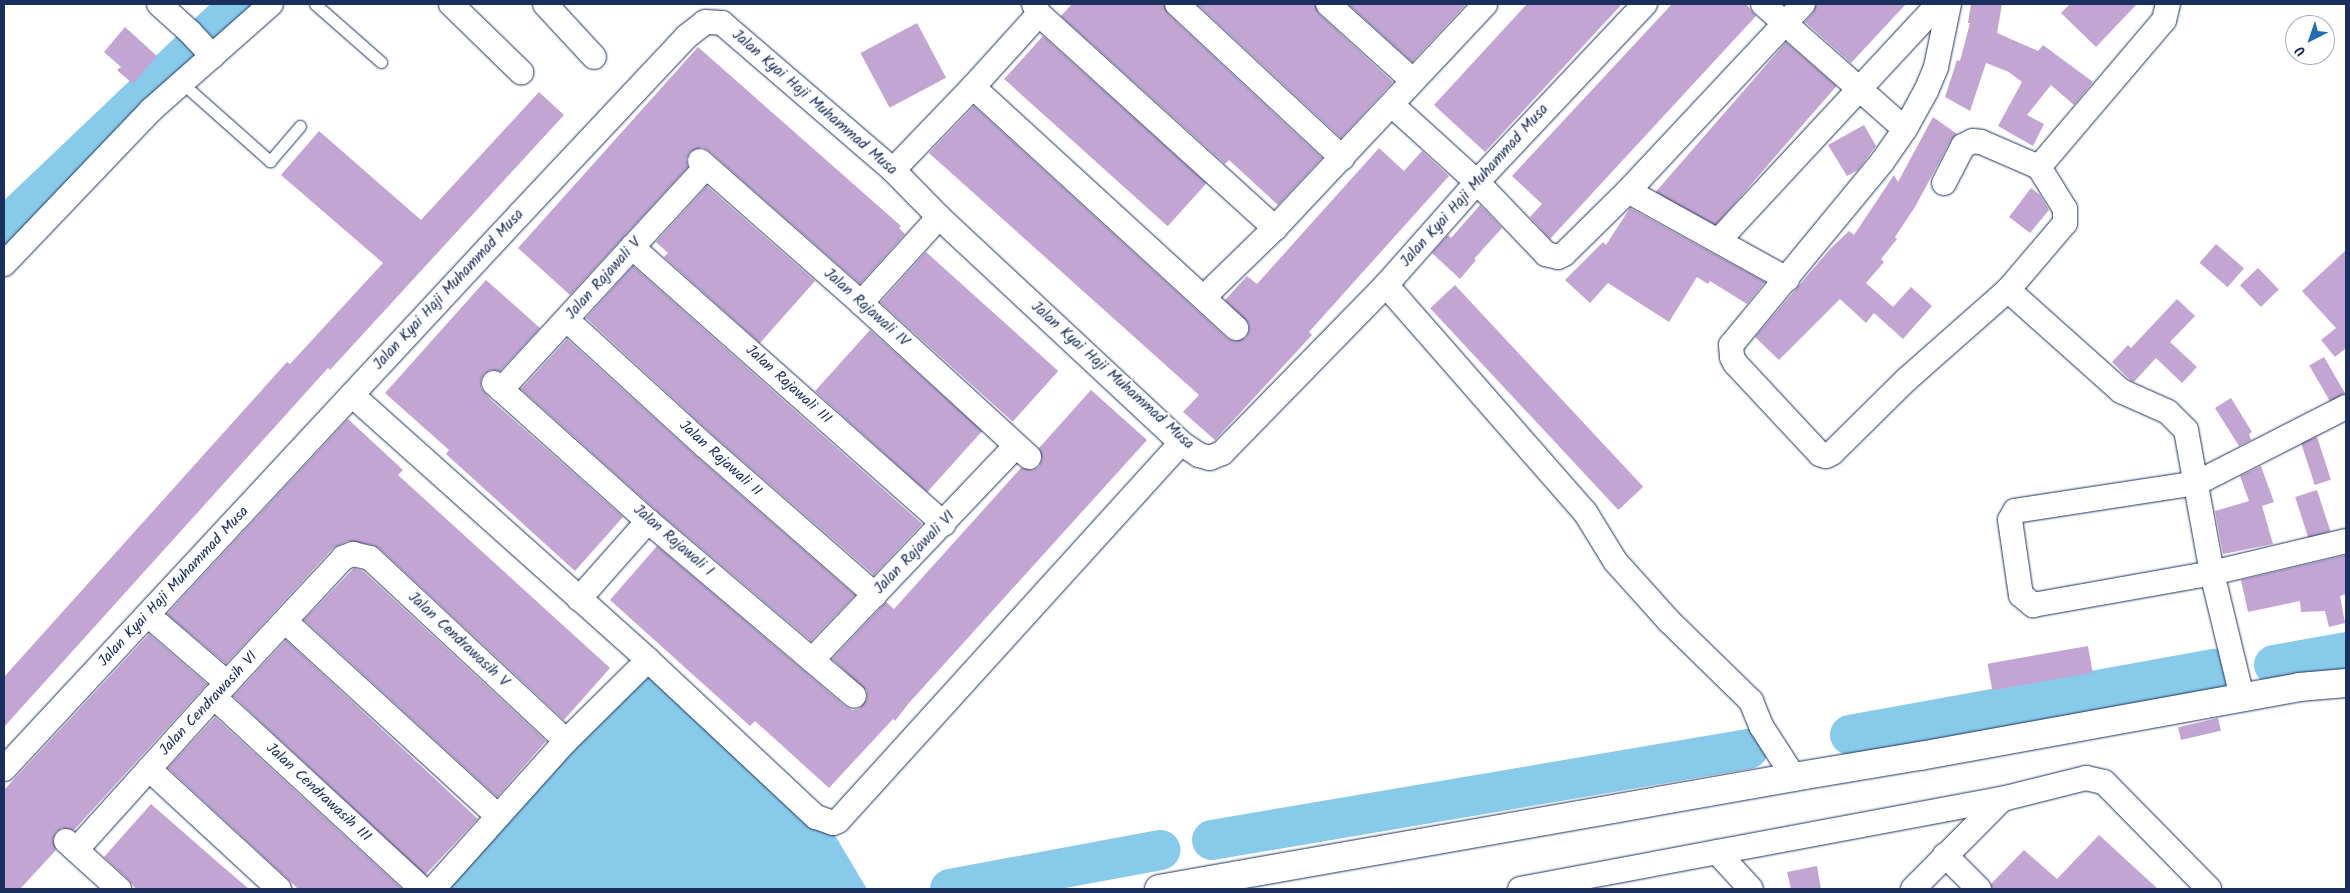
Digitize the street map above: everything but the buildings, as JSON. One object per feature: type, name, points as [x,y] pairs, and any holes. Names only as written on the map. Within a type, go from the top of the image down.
[{"type":"street","points":[[159,4],[202,45]]},
{"type":"street","points":[[4,264],[151,110],[182,83],[202,45],[271,4]]},
{"type":"street","points":[[451,4],[521,72]]},
{"type":"street","points":[[545,4],[594,58]]},
{"type":"street","points":[[1177,4],[1342,158]]},
{"type":"street","points":[[1328,4],[1412,80]]},
{"type":"street","name":"Jalan Kyai Haji Muhammad Musa","points":[[4,769],[686,36],[705,22],[722,23],[893,170],[939,217],[1181,443],[1204,457],[1215,457],[1222,453],[1386,285],[1477,182],[1645,4]]},
{"type":"street","points":[[1763,4],[1857,89],[1905,129]]},
{"type":"street","points":[[1392,105],[1477,182],[1546,254],[1554,257],[1564,254],[1628,190],[1803,4]]},
{"type":"street","points":[[1719,240],[1857,89],[1938,4]]},
{"type":"street","points":[[1944,183],[1962,146],[1973,141],[1981,142],[2039,167],[2062,203],[2066,217],[2065,223],[2008,290],[1907,379],[1832,453],[1826,456],[1820,454],[1735,363],[1732,357],[1732,345],[1882,162],[1905,129],[1926,91],[1936,67],[1949,4]]},
{"type":"street","points":[[2039,167],[2164,20],[2168,4]]},
{"type":"street","points":[[1204,297],[1275,228],[1392,105],[1477,6]]},
{"type":"street","points":[[893,170],[973,87],[1036,9],[1275,228]]},
{"type":"street","points":[[973,87],[1141,244],[1204,297],[1236,328]]},
{"type":"street","name":"Jalan Rajawali V","points":[[498,387],[566,320],[703,164]]},
{"type":"street","name":"Jalan Rajawali IV","points":[[703,164],[861,303],[1023,452]]},
{"type":"street","points":[[1628,190],[1787,279]]},
{"type":"street","points":[[861,303],[939,217]]},
{"type":"street","name":"Jalan Rajawali III","points":[[632,247],[944,524]]},
{"type":"street","points":[[1386,285],[1585,512],[1615,561],[1669,621],[1751,701],[1761,726],[1792,774]]},
{"type":"street","points":[[2008,290],[2121,391],[2162,408],[2181,422],[2186,430],[2212,573],[2241,695]]},
{"type":"street","name":"Jalan Rajawali II","points":[[566,320],[705,446],[875,595]]},
{"type":"street","name":"Jalan Rajawali I","points":[[498,387],[648,521],[854,696]]},
{"type":"street","points":[[352,395],[648,660],[816,817],[827,822],[838,821],[1181,443]]},
{"type":"street","points":[[2346,407],[2197,483],[2013,512],[2010,520],[2021,595],[2033,605],[2212,573],[2346,541]]},
{"type":"street","name":"Jalan Rajawali VI","points":[[812,660],[944,524],[1023,452]]},
{"type":"street","points":[[579,599],[648,521]]},
{"type":"street","name":"Jalan Cendrawasih V","points":[[343,558],[353,554],[370,558],[566,741]]},
{"type":"street","name":"Jalan Cendrawasih VI","points":[[119,889],[71,845],[149,769],[343,558]]},
{"type":"street","name":"Jalan Cendrawasih III","points":[[148,615],[220,690],[422,889]]},
{"type":"street","points":[[286,622],[498,816]]},
{"type":"street","points":[[433,889],[566,741],[648,660]]},
{"type":"street","points":[[1159,889],[1792,774],[1920,756],[2241,695],[2346,683]]},
{"type":"street","points":[[149,769],[279,889]]},
{"type":"street","points":[[1520,889],[2002,799],[2086,778],[2098,779],[2104,782],[2209,889]]},
{"type":"street","points":[[1913,889],[2002,799]]},
{"type":"street","points":[[1717,852],[1751,889]]},
{"type":"street","points":[[1945,855],[1979,889]]},
{"type":"lane","points":[[315,4],[381,62]]},
{"type":"lane","points":[[182,83],[270,161],[300,126]]},
{"type":"water","points":[[648,660],[827,822],[867,889],[431,889]]},
{"type":"waterway","points":[[4,228],[239,4]]},
{"type":"waterway","points":[[2274,665],[2346,652]]},
{"type":"waterway","points":[[1850,735],[2214,669]]},
{"type":"waterway","points":[[1212,840],[1748,749]]},
{"type":"waterway","points":[[950,889],[1160,850]]}]
